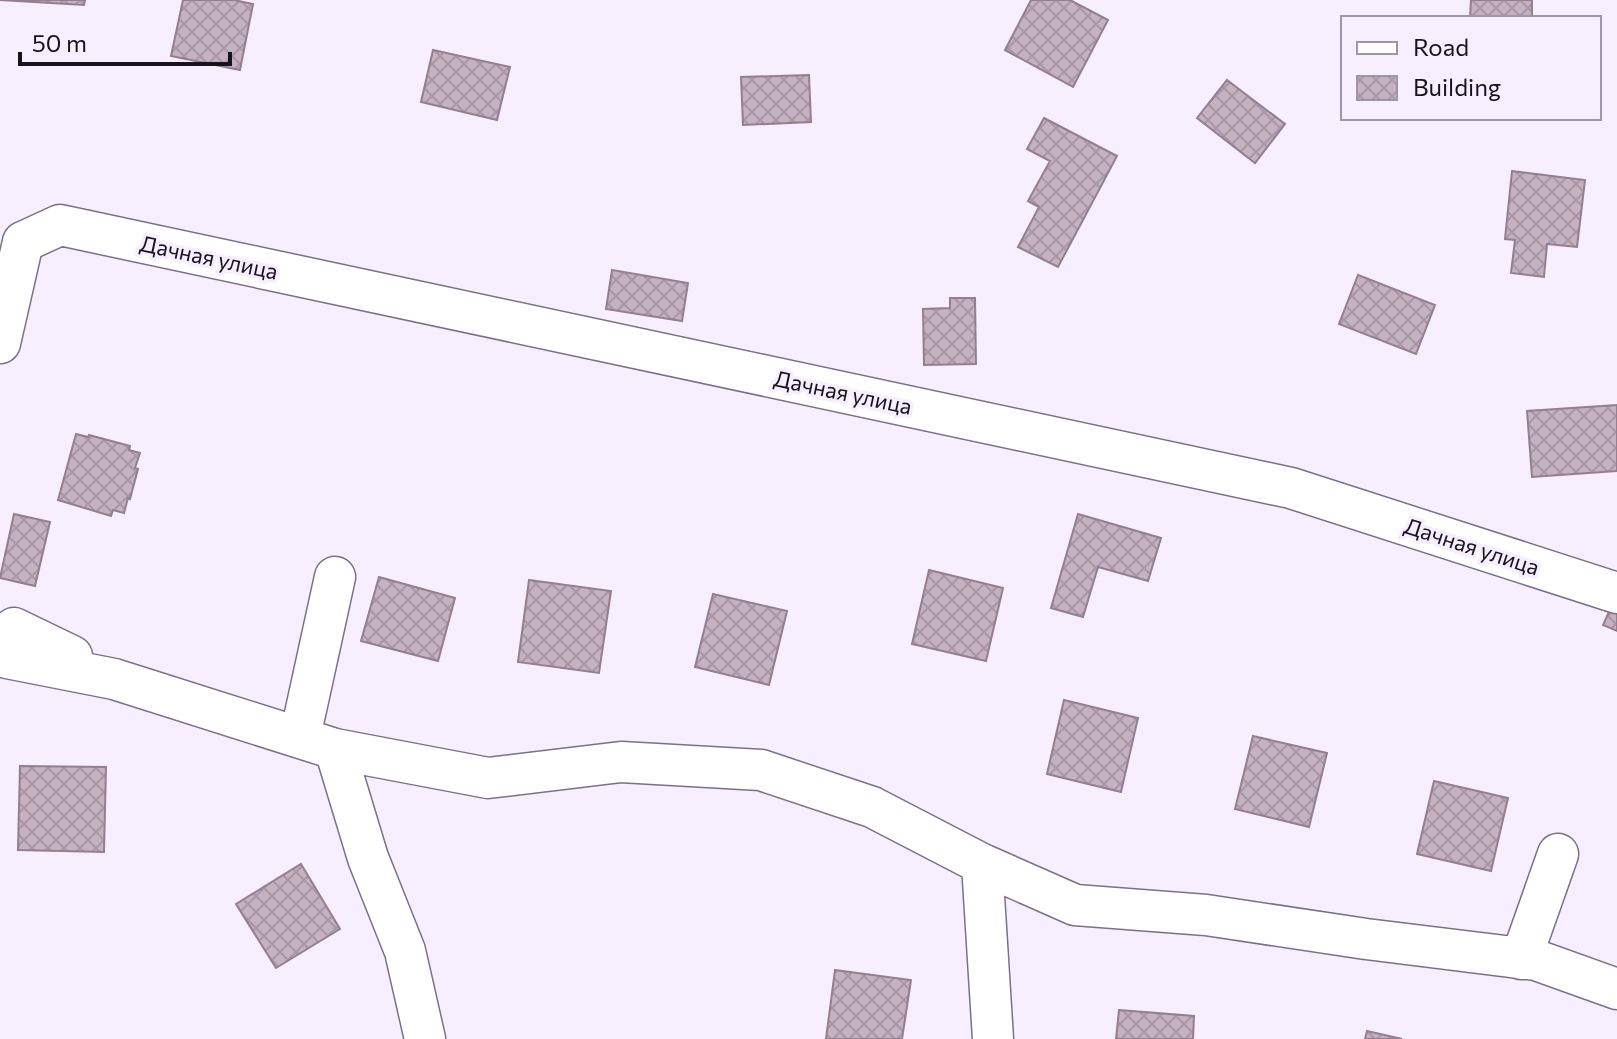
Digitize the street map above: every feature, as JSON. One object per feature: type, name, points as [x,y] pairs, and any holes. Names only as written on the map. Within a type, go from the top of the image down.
[{"type":"street","name":"Дачная улица","points":[[11,240],[60,225],[1291,488],[1617,593]]},
{"type":"street","points":[[0,343],[11,240]]},
{"type":"street","points":[[335,577],[318,743],[405,951],[425,1039]]},
{"type":"street","points":[[10,643],[318,743],[488,778],[621,762],[761,770],[872,807],[982,864],[1075,905],[1206,915],[1536,960],[1617,989]]},
{"type":"street","points":[[1521,959],[1558,854]]},
{"type":"street","points":[[982,864],[993,1039]]},
{"type":"building","points":[[0,0],[85,0],[84,5]]},
{"type":"building","points":[[183,0],[234,0],[253,4],[240,70],[171,56]]},
{"type":"building","points":[[1031,0],[1070,0],[1108,20],[1073,87],[1005,50]]},
{"type":"building","points":[[1471,0],[1532,0],[1532,16],[1470,16]]},
{"type":"building","points":[[433,50],[510,67],[497,120],[421,102]]},
{"type":"building","points":[[809,75],[811,122],[743,125],[741,77]]},
{"type":"building","points":[[1227,80],[1285,124],[1255,163],[1197,118]]},
{"type":"building","points":[[1044,118],[1117,156],[1058,267],[1018,247],[1039,207],[1028,201],[1050,161],[1027,149]]},
{"type":"building","points":[[1512,171],[1585,180],[1577,247],[1547,244],[1544,277],[1511,273],[1515,240],[1505,239]]},
{"type":"building","points":[[612,270],[688,283],[682,321],[606,309]]},
{"type":"building","points":[[1358,275],[1435,305],[1416,354],[1339,324]]},
{"type":"building","points":[[950,298],[975,298],[976,364],[924,365],[923,309],[950,308]]},
{"type":"building","points":[[1617,405],[1617,471],[1532,477],[1527,411]]},
{"type":"building","points":[[76,434],[130,446],[129,450],[140,453],[124,513],[113,510],[111,516],[58,500]]},
{"type":"building","points":[[14,514],[50,522],[35,586],[0,578]]},
{"type":"building","points":[[1078,514],[1161,538],[1148,581],[1098,567],[1083,617],[1051,608]]},
{"type":"building","points":[[929,570],[1003,588],[986,661],[912,644]]},
{"type":"building","points":[[379,577],[455,598],[438,661],[361,641]]},
{"type":"building","points":[[529,580],[611,591],[599,673],[518,662]]},
{"type":"building","points":[[713,594],[787,611],[769,685],[695,667]]},
{"type":"building","points":[[1612,605],[1617,607],[1617,631],[1603,625]]},
{"type":"building","points":[[1064,700],[1138,718],[1121,792],[1047,774]]},
{"type":"building","points":[[1253,736],[1327,753],[1309,827],[1235,809]]},
{"type":"building","points":[[20,766],[106,767],[104,852],[18,850]]},
{"type":"building","points":[[1434,781],[1508,798],[1491,871],[1417,854]]},
{"type":"building","points":[[301,864],[340,929],[276,968],[236,904]]},
{"type":"building","points":[[835,970],[911,980],[902,1039],[826,1039]]},
{"type":"building","points":[[1119,1010],[1194,1016],[1193,1039],[1116,1039]]},
{"type":"building","points":[[1367,1031],[1402,1039],[1365,1039]]}]
